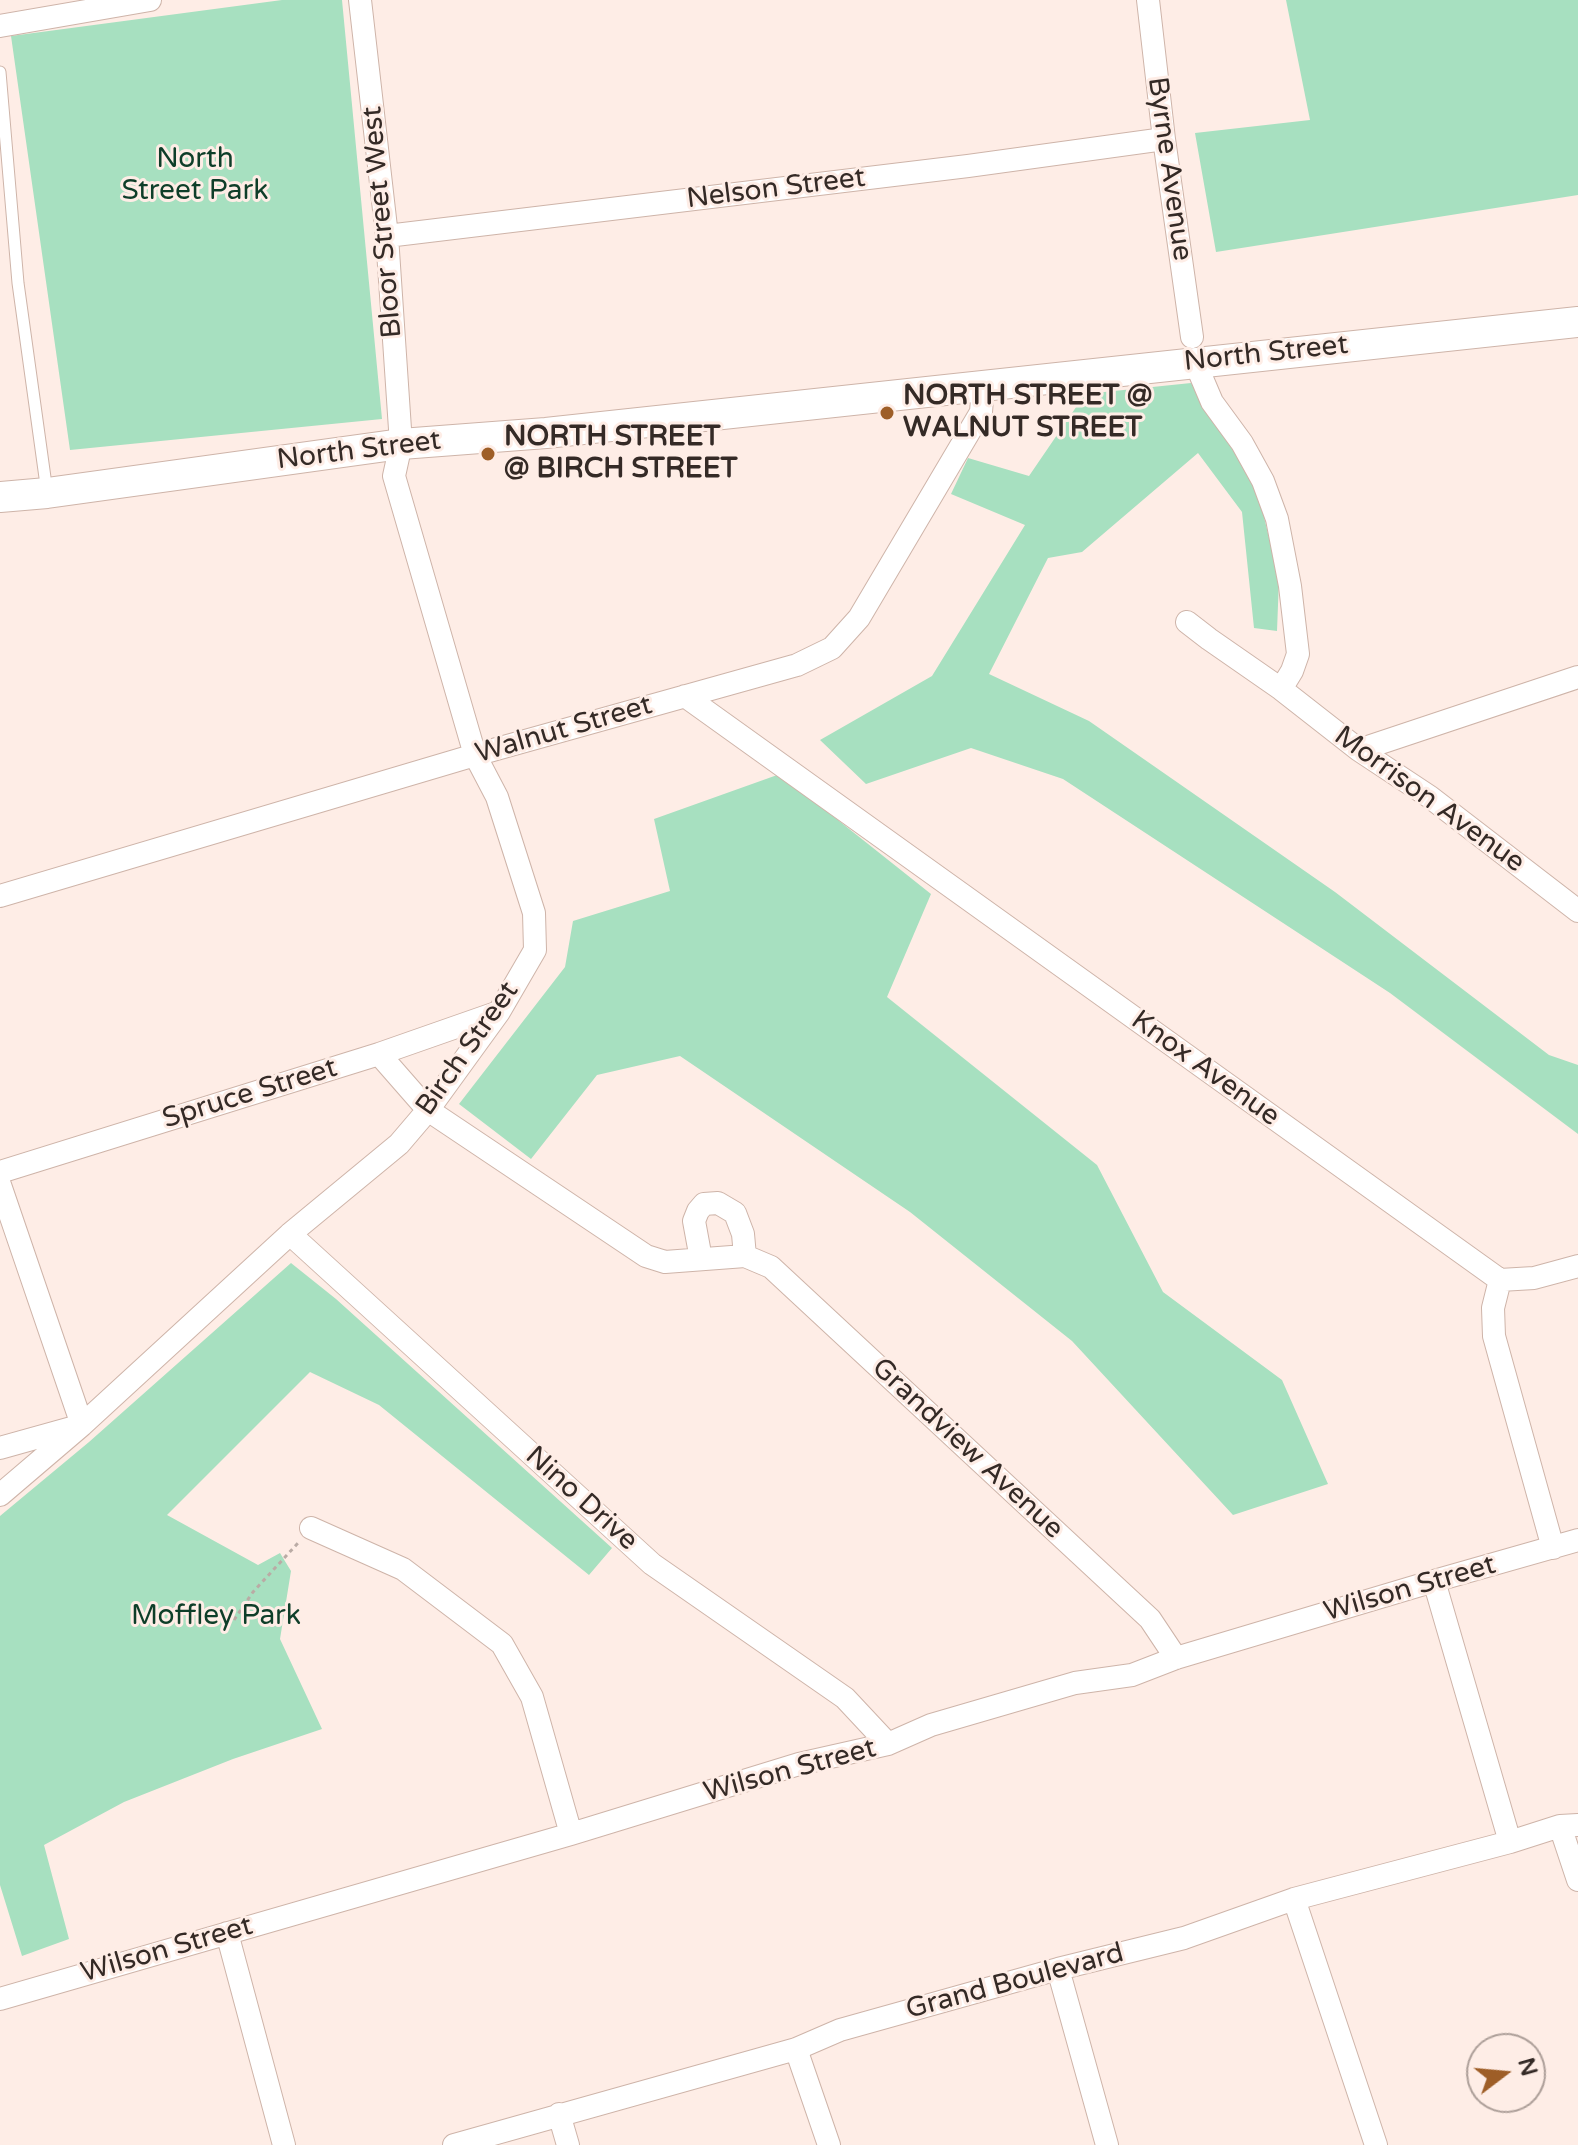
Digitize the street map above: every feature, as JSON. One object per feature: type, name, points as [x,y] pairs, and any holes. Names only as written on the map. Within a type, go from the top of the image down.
[{"type":"main road","name":"North Street","points":[[0,497],[401,444],[546,433],[983,386],[1194,349],[1578,322]]},
{"type":"street","points":[[0,26],[150,0]]},
{"type":"street","name":"Bloor Street West","points":[[360,0],[387,236],[401,444]]},
{"type":"street","name":"Byrne Avenue","points":[[1148,0],[1194,349]]},
{"type":"street","name":"Nelson Street","points":[[387,236],[968,166],[1164,139]]},
{"type":"street","points":[[1194,349],[1212,402],[1242,443],[1263,481],[1277,519],[1290,586],[1298,654],[1281,689]]},
{"type":"street","name":"Walnut Street","points":[[0,896],[475,755],[797,665],[832,648],[859,618],[981,412],[983,386]]},
{"type":"street","name":"Birch Street","points":[[0,1495],[82,1425],[290,1234],[399,1144],[428,1110],[499,1012],[535,950],[534,913],[497,797],[475,755],[394,476],[401,444]]},
{"type":"street","name":"Morrison Avenue","points":[[1187,622],[1359,750],[1430,797],[1578,911]]},
{"type":"street","points":[[1359,750],[1578,677]]},
{"type":"street","name":"Knox Avenue","points":[[685,696],[1500,1280]]},
{"type":"street","name":"Spruce Street","points":[[0,1172],[379,1054],[499,1012]]},
{"type":"street","points":[[379,1054],[428,1110],[646,1256],[665,1262],[745,1256],[743,1234],[735,1213],[718,1203],[704,1204],[698,1211],[694,1221],[701,1259]]},
{"type":"street","points":[[0,1185],[82,1425],[0,1448]]},
{"type":"street","name":"Nino Drive","points":[[290,1234],[652,1564],[845,1698],[888,1744]]},
{"type":"street","name":"Grandview Avenue","points":[[745,1256],[771,1267],[1150,1619],[1176,1658]]},
{"type":"street","points":[[1553,1548],[1494,1336],[1493,1308],[1500,1280],[1534,1278],[1578,1266]]},
{"type":"street","points":[[311,1528],[403,1569],[502,1644],[532,1697],[571,1834]]},
{"type":"street","name":"Wilson Street","points":[[0,1999],[571,1834],[799,1764],[888,1744],[931,1725],[1075,1683],[1132,1675],[1176,1658],[1578,1540]]},
{"type":"street","points":[[1434,1581],[1510,1842]]},
{"type":"street","points":[[1569,1826],[1578,1880]]},
{"type":"street","name":"Grand Boulevard","points":[[454,2145],[796,2049],[840,2030],[1058,1969],[1184,1938],[1294,1899],[1569,1826]]},
{"type":"street","points":[[1294,1899],[1376,2145]]},
{"type":"street","points":[[227,1933],[284,2145]]},
{"type":"street","points":[[1058,1969],[1107,2145]]},
{"type":"street","points":[[796,2049],[829,2145]]},
{"type":"street","points":[[559,2114],[568,2145]]},
{"type":"lane","points":[[0,72],[18,283],[47,493]]},
{"type":"path","points":[[234,1620],[253,1592],[311,1528]]},
{"type":"green space","name":"North Street Park","points":[[282,0],[342,0],[382,419],[70,450],[11,36]]},
{"type":"green space","points":[[1286,0],[1578,0],[1578,195],[1216,252],[1195,133],[1310,120]]},
{"type":"green space","points":[[1191,383],[1251,463],[1279,579],[1277,631],[1254,628],[1242,512],[1198,453],[1082,552],[1048,558],[989,674],[1089,721],[1335,892],[1549,1055],[1578,1065],[1578,1134],[1390,993],[1063,779],[971,748],[866,784],[820,740],[932,676],[1025,525],[951,494],[968,458],[1029,476],[1085,394]]},
{"type":"green space","points":[[780,774],[931,894],[887,997],[1097,1165],[1163,1292],[1282,1380],[1328,1484],[1233,1515],[1072,1341],[910,1212],[680,1056],[597,1075],[531,1159],[459,1104],[565,967],[573,921],[670,891],[654,819]]},
{"type":"green space","name":"Moffley Park","points":[[291,1263],[336,1299],[612,1548],[589,1575],[379,1405],[310,1372],[167,1515],[258,1565],[280,1553],[291,1571],[280,1639],[322,1729],[233,1759],[124,1802],[44,1845],[69,1939],[22,1956],[0,1885],[0,1516],[89,1442]]},
{"type":"place","name":"NORTH STREET @ WALNUT STREET","points":[[887,413]]},
{"type":"place","name":"NORTH STREET @ BIRCH STREET","points":[[488,454]]}]
